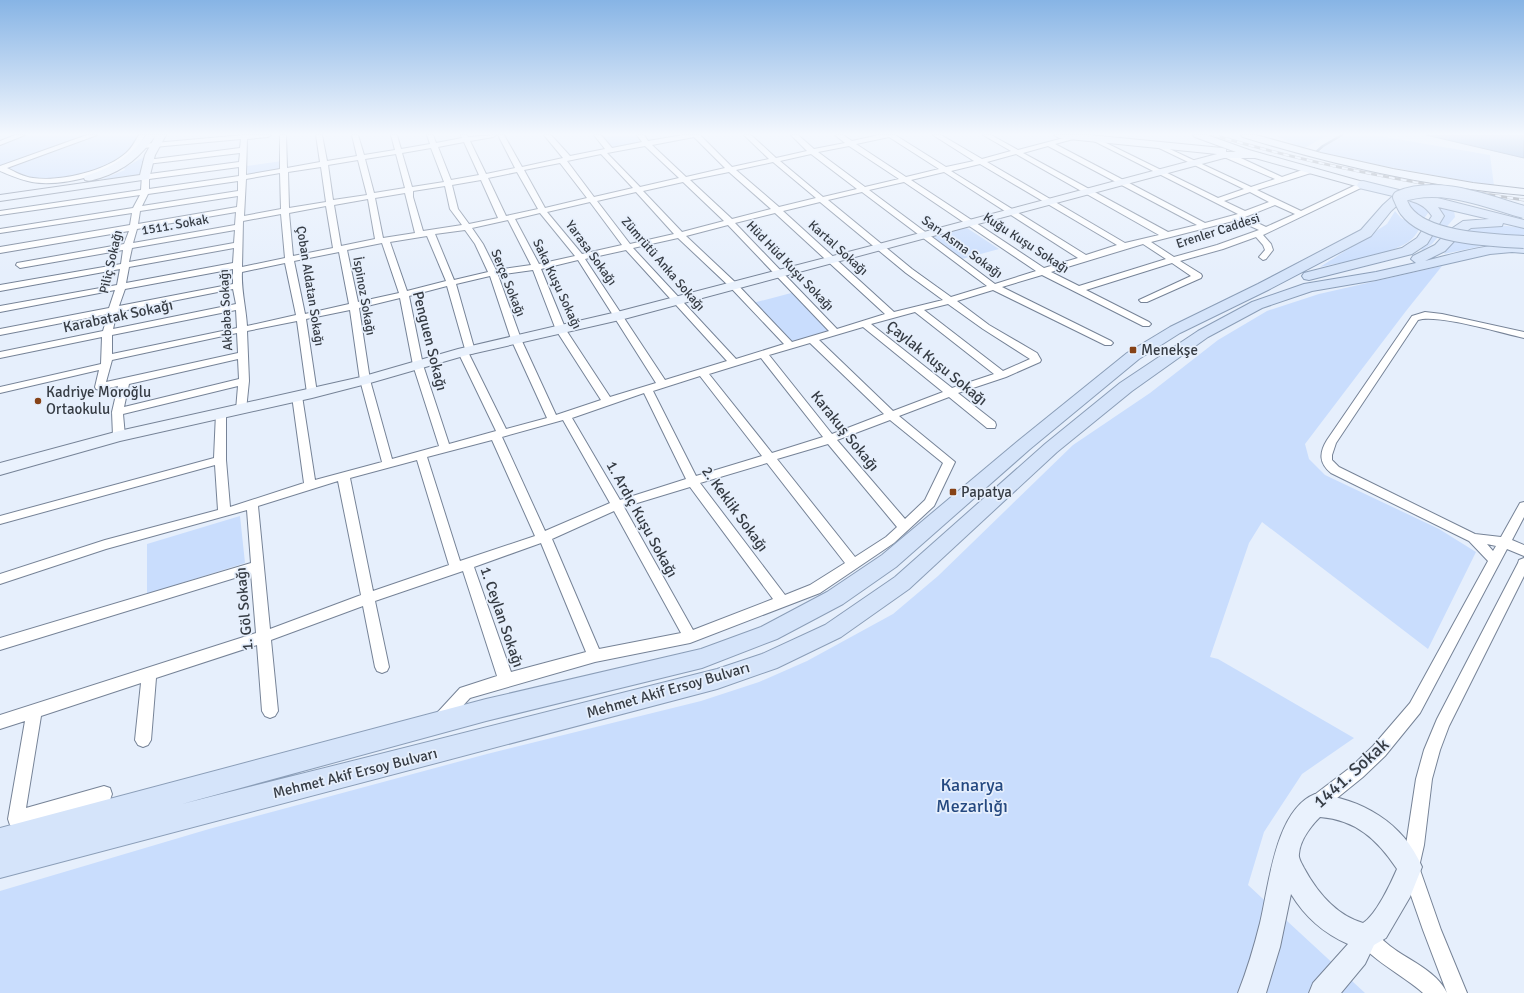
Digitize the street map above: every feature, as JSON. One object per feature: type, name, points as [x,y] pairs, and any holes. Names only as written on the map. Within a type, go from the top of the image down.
[{"type":"main road","points":[[1363,185],[1418,197],[1524,225]]},
{"type":"main road","points":[[1363,185],[1401,189],[1524,217]]},
{"type":"main road","points":[[1263,287],[1366,233],[1387,208],[1398,197],[1406,192],[1417,190],[1443,191],[1524,212]]},
{"type":"main road","points":[[1398,197],[1404,211],[1416,221],[1436,230],[1461,236],[1524,242]]},
{"type":"main road","points":[[1263,287],[1407,251],[1422,241],[1438,216],[1432,206],[1418,197]]},
{"type":"main road","points":[[1376,276],[1423,257],[1440,248],[1453,234],[1468,224],[1486,222],[1524,225]]},
{"type":"main road","points":[[1376,276],[1490,250],[1512,248],[1524,249]]},
{"type":"main road","name":"Mehmet Akif Ersoy Bulvarı","points":[[0,864],[717,680],[769,661],[833,631],[902,583],[1051,448],[1126,387],[1203,334],[1258,305],[1308,287],[1376,276]]},
{"type":"main road","name":"Mehmet Akif Ersoy Bulvarı","points":[[0,841],[486,710],[702,658],[769,633],[835,598],[889,561],[1024,445],[1133,356],[1175,330],[1263,287]]},
{"type":"street","points":[[3,196],[73,181]]},
{"type":"street","points":[[3,196],[113,181]]},
{"type":"street","name":"Piliç Sokağı","points":[[124,382],[100,387],[106,362],[107,333],[112,311],[121,286],[136,210],[144,192],[145,181]]},
{"type":"street","points":[[0,213],[219,181]]},
{"type":"street","name":"Akbaba Sokağı","points":[[241,410],[244,381],[241,306],[237,286],[242,181]]},
{"type":"street","name":"Çoban Aldatan Sokağı","points":[[284,181],[289,260],[301,316],[312,393]]},
{"type":"street","name":"İspinoz Sokağı","points":[[327,181],[329,204],[337,248],[343,249],[354,306],[365,380],[388,464]]},
{"type":"street","name":"Penguen Sokağı","points":[[367,181],[383,241],[404,294],[418,365],[445,448]]},
{"type":"street","points":[[407,181],[409,198],[420,234]]},
{"type":"street","name":"1511. Sokak","points":[[20,265],[128,246],[285,212],[458,181]]},
{"type":"street","name":"Saka Kuşu Sokağı","points":[[485,181],[536,266],[561,330],[607,401]]},
{"type":"street","name":"Yarasa Sokağı","points":[[526,181],[542,210],[580,257],[663,385]]},
{"type":"street","name":"Zümrütü Anka Sokağı","points":[[579,181],[591,199],[628,246],[734,363]]},
{"type":"street","points":[[630,181],[680,235],[733,285],[790,345]]},
{"type":"street","points":[[0,309],[121,286],[289,260],[420,234],[466,227],[674,181]]},
{"type":"street","name":"Hüd Hüd Kuşu Sokağı","points":[[687,181],[730,222],[835,332]]},
{"type":"street","name":"Kartal Sokağı","points":[[743,181],[892,314]]},
{"type":"street","points":[[0,722],[263,637],[543,537],[617,505],[830,439],[949,393],[1002,375],[1036,360],[1033,355],[986,327],[949,301],[879,248],[800,181]]},
{"type":"street","name":"Sarı Asma Sokağı","points":[[852,181],[922,236],[992,286],[1108,344]]},
{"type":"street","points":[[0,390],[106,362],[242,329],[354,306],[493,273],[536,266],[680,235],[894,181]]},
{"type":"street","name":"Kuğu Kuşu Sokağı","points":[[908,181],[1044,272],[1146,324]]},
{"type":"street","points":[[962,181],[1084,258]]},
{"type":"street","points":[[1016,181],[1124,246]]},
{"type":"street","points":[[1071,181],[1168,236]]},
{"type":"street","points":[[0,469],[119,436],[312,393],[467,352],[619,316],[879,248],[1120,181]]},
{"type":"street","points":[[1122,181],[1205,226]]},
{"type":"street","points":[[1180,181],[1241,215],[1262,232],[1269,250],[1263,257]]},
{"type":"street","points":[[1233,181],[1301,214]]},
{"type":"street","points":[[1216,200],[1279,181]]},
{"type":"street","points":[[1350,181],[1363,185]]},
{"type":"street","points":[[1449,181],[1524,192]]},
{"type":"street","name":"Serçe Sokağı","points":[[448,183],[454,209],[479,244],[493,273],[516,340],[553,420]]},
{"type":"street","name":"Erenler Caddesi","points":[[1077,290],[1140,269],[1220,247],[1262,232],[1363,185]]},
{"type":"street","points":[[0,231],[241,193]]},
{"type":"street","points":[[0,579],[105,545],[224,513],[343,475],[553,420],[607,401],[703,373],[892,314],[949,301],[992,286],[1044,272],[1124,246],[1205,226],[1241,215],[1275,202]]},
{"type":"street","points":[[0,250],[241,209]]},
{"type":"street","points":[[430,233],[451,283],[467,352],[499,434],[595,656]]},
{"type":"street","points":[[1144,242],[1198,276],[1144,300]]},
{"type":"street","points":[[0,288],[126,264],[239,246]]},
{"type":"street","points":[[0,332],[237,286]]},
{"type":"street","name":"Karabatak Sokağı","points":[[0,355],[241,306]]},
{"type":"street","points":[[917,309],[1002,375]]},
{"type":"street","points":[[1524,335],[1442,317],[1425,315],[1415,318],[1331,443],[1326,455],[1326,460],[1335,470],[1474,538],[1505,542],[1524,552]]},
{"type":"street","name":"Çaylak Kuşu Sokağı","points":[[864,323],[949,393],[991,425]]},
{"type":"street","points":[[438,723],[465,693],[506,680],[595,656],[690,637],[814,589],[890,540],[930,503],[949,462],[891,415],[812,339]]},
{"type":"street","name":"Karakuş Sokağı","points":[[763,354],[830,439],[904,527]]},
{"type":"street","points":[[119,436],[117,412],[124,382],[242,355]]},
{"type":"street","points":[[703,373],[854,564]]},
{"type":"street","points":[[117,412],[244,381]]},
{"type":"street","name":"2. Keklik Sokağı","points":[[647,389],[693,482],[782,601]]},
{"type":"street","points":[[297,396],[310,485]]},
{"type":"street","points":[[221,413],[220,460],[224,513]]},
{"type":"street","name":"1. Ardıç Kuşu Sokağı","points":[[566,416],[690,637]]},
{"type":"street","name":"1. Ceylan Sokağı","points":[[421,455],[506,680]]},
{"type":"street","points":[[0,520],[220,460]]},
{"type":"street","points":[[343,475],[382,666]]},
{"type":"street","name":"1. Göl Sokağı","points":[[252,503],[270,711]]},
{"type":"street","name":"1441. Sokak","points":[[1252,993],[1269,940],[1286,854],[1294,832],[1315,805],[1357,772],[1379,751],[1415,708],[1524,506]]},
{"type":"street","points":[[1474,538],[1495,561]]},
{"type":"street","points":[[1323,993],[1356,955],[1365,936],[1377,929],[1401,888],[1410,867],[1415,845],[1424,779],[1432,750],[1442,724],[1524,563]]},
{"type":"street","points":[[0,644],[257,566]]},
{"type":"street","points":[[144,740],[148,675]]},
{"type":"street","points":[[34,710],[16,819],[104,794]]},
{"type":"street","points":[[1315,805],[1340,807],[1369,820],[1392,841],[1410,867],[1430,925],[1457,993]]},
{"type":"street","points":[[1286,854],[1296,879],[1313,904],[1337,925],[1352,934],[1365,936],[1383,952],[1420,977],[1437,993]]},
{"type":"green space","points":[[1468,181],[1493,181],[1494,186]]},
{"type":"green space","points":[[1412,200],[1420,203],[1428,209],[1428,213],[1423,220],[1407,207],[1408,203]]},
{"type":"green space","points":[[1429,202],[1454,210],[1455,217],[1432,244],[1423,250],[1420,249],[1426,244],[1441,212]]},
{"type":"green space","points":[[1395,211],[1401,218],[1420,228],[1410,241],[1387,252],[1320,267],[1387,224]]},
{"type":"green space","points":[[1499,225],[1524,228],[1524,239],[1459,233],[1476,226]]},
{"type":"green space","points":[[964,226],[999,249],[962,259],[929,236]]},
{"type":"green space","points":[[1455,239],[1500,245],[1482,246],[1444,254]]},
{"type":"green space","name":"Kanarya Mezarlığı","points":[[1442,266],[1305,444],[1309,459],[1325,475],[1439,529],[1476,552],[1428,649],[1262,522],[1249,543],[1210,657],[1218,659],[1354,738],[1302,774],[1264,832],[1248,885],[1365,993],[0,993],[0,891],[209,829],[487,754],[701,701],[759,682],[807,661],[893,614],[938,576],[1073,445],[1150,393],[1218,340],[1267,311],[1319,294]]},
{"type":"green space","points":[[795,292],[833,331],[791,344],[753,303]]},
{"type":"green space","points":[[240,516],[245,563],[147,594],[147,544]]},
{"type":"railway","points":[[1414,181],[1524,200]]},
{"type":"place","name":"Menekşe","points":[[1133,350]]},
{"type":"place","name":"Kadriye Moroğlu Ortaokulu","points":[[38,401]]},
{"type":"place","name":"Papatya","points":[[953,492]]}]
